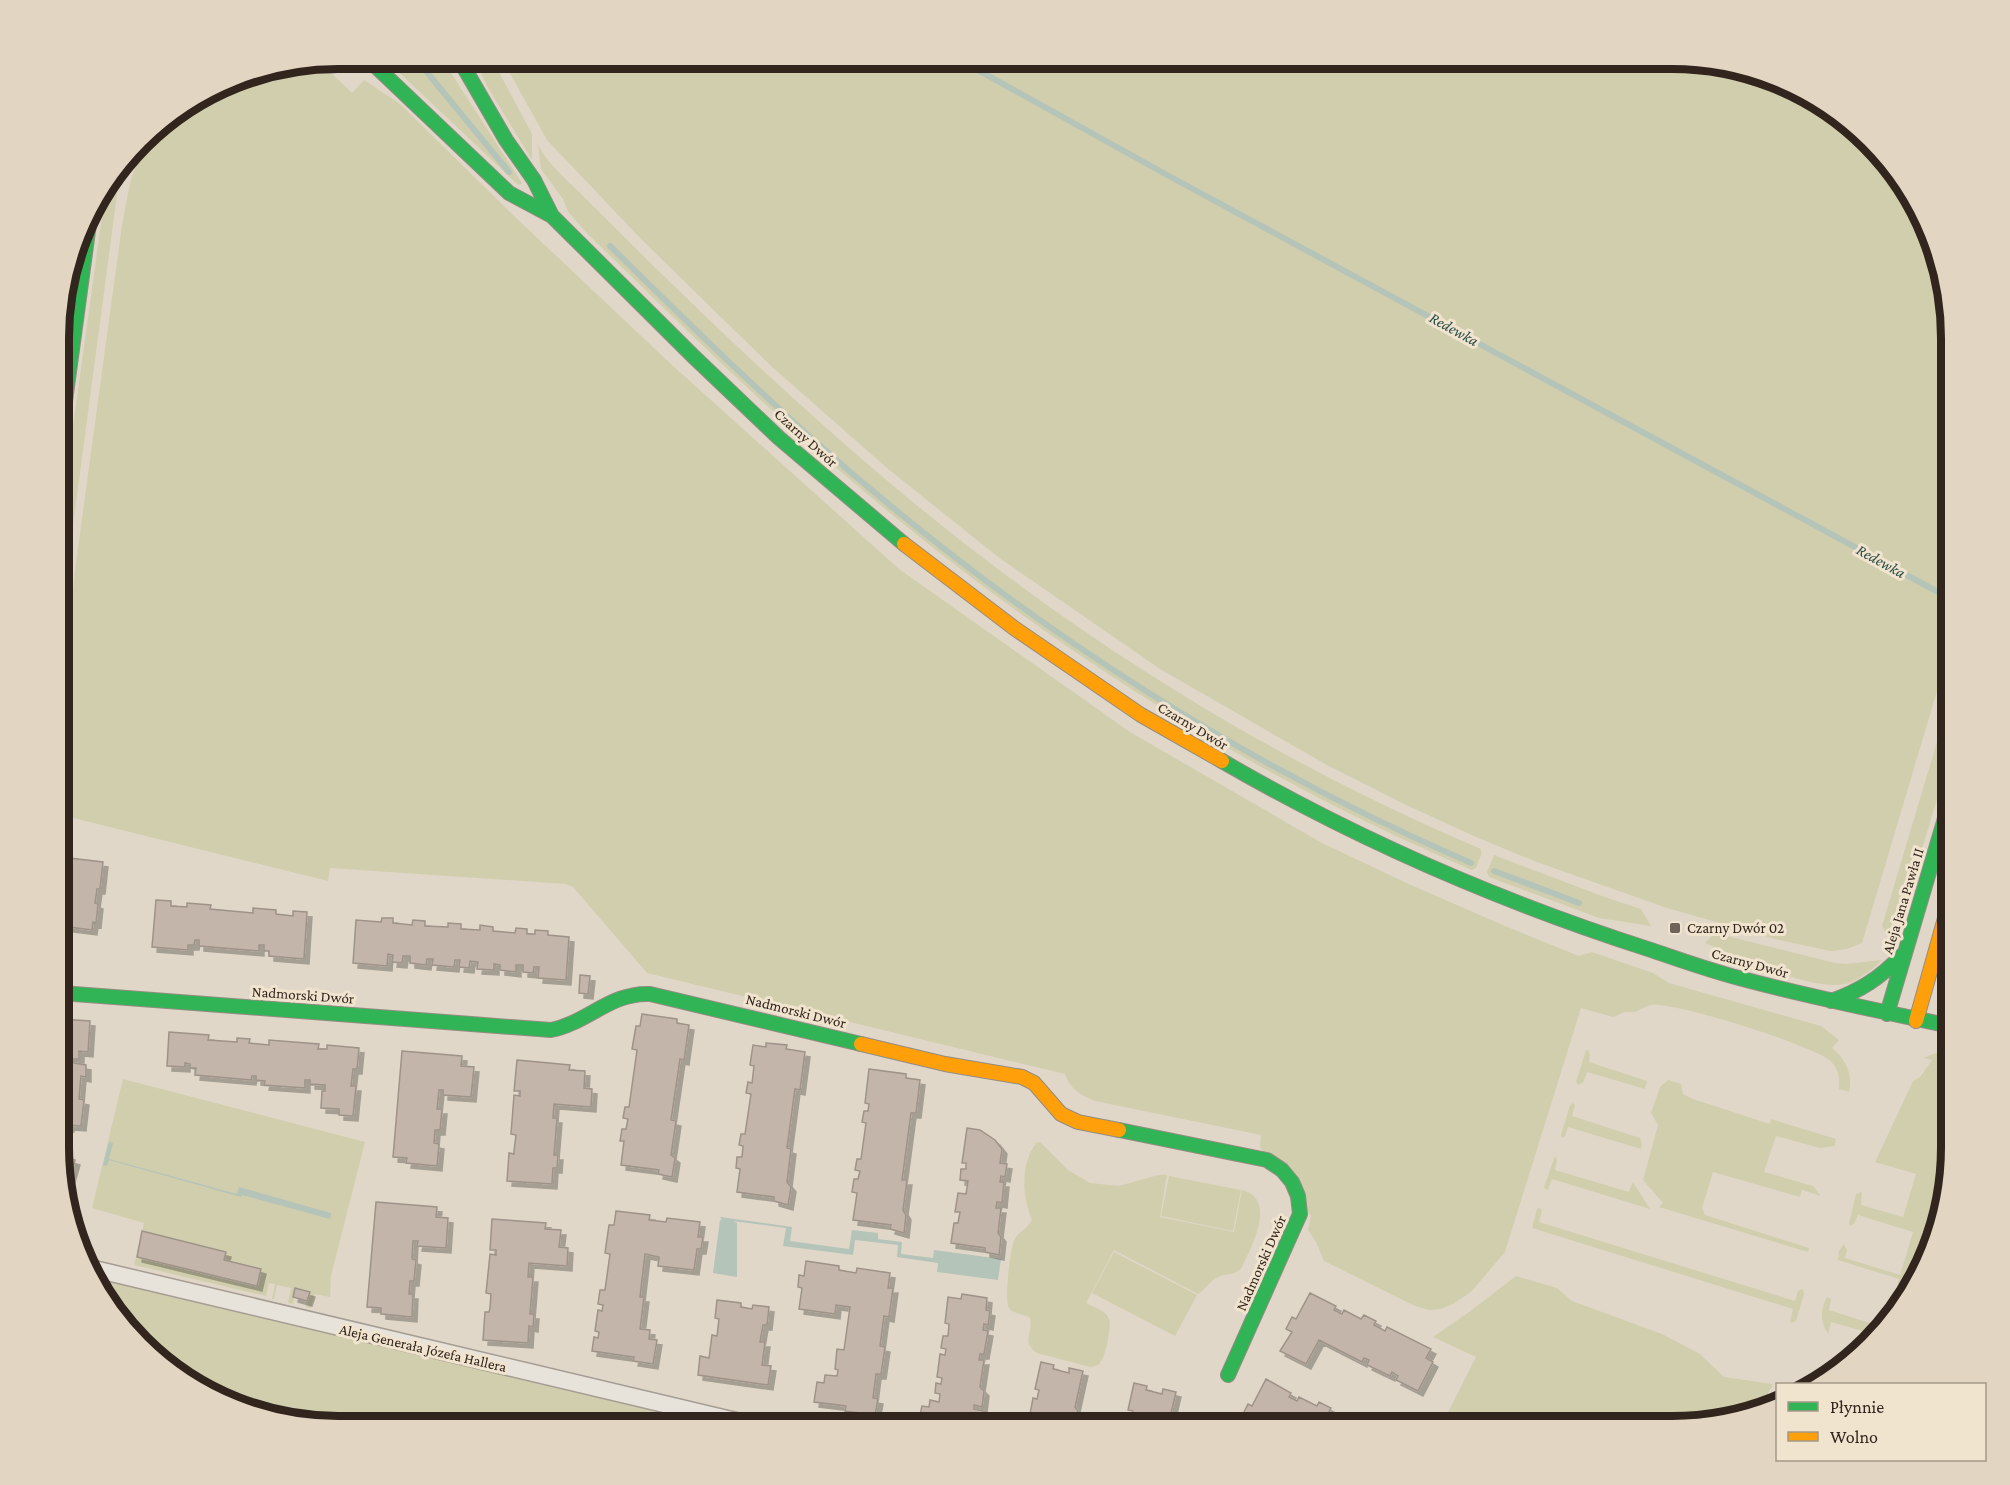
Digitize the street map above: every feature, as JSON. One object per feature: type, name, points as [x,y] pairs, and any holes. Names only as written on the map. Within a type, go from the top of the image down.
[{"type":"main road","name":"Czarny Dwór","points":[[379,69],[509,193],[552,216],[779,438],[897,539],[1014,628],[1142,715],[1337,825],[1474,887],[1572,925],[1737,978],[1916,1021],[1941,1025]]},
{"type":"main road","name":"Czarny Dwór","points":[[465,69],[506,140],[534,180],[552,216]]},
{"type":"main road","points":[[69,372],[86,244]]},
{"type":"main road","name":"Aleja Jana Pawła II","points":[[1887,1014],[1941,831]]},
{"type":"main road","points":[[1916,1021],[1941,932]]},
{"type":"main road","points":[[1831,1001],[1862,991],[1883,976],[1905,951]]},
{"type":"main road","name":"Nadmorski Dwór","points":[[69,994],[551,1030],[561,1029],[578,1022],[618,998],[654,993],[945,1064],[1022,1077],[1034,1083],[1061,1114],[1078,1122],[1267,1160],[1289,1176],[1297,1188],[1300,1214],[1228,1375]]},
{"type":"street","name":"Aleja Generała Józefa Hallera","points":[[99,1270],[715,1416]]},
{"type":"shaded area","points":[[396,69],[448,69],[522,183],[519,185]]},
{"type":"shaded area","points":[[479,69],[497,69],[532,134],[532,160]]},
{"type":"shaded area","points":[[508,69],[1672,69],[1707,71],[1758,83],[1791,97],[1821,114],[1862,148],[1885,174],[1905,204],[1920,235],[1932,269],[1939,303],[1941,338],[1941,678],[1862,943],[1847,949],[1831,951],[1783,941],[1667,908],[1534,861],[1404,804],[1325,764],[1160,669],[998,557],[887,468],[771,366],[641,239],[547,140]]},
{"type":"shaded area","points":[[328,70],[352,93],[364,80],[400,104],[514,216],[672,365],[899,569],[1130,732],[1322,843],[1505,926],[1579,956],[1592,952],[1653,973],[1669,983],[1821,1026],[1839,1040],[1832,1048],[1847,1067],[1850,1079],[1849,1092],[1839,1089],[1838,1073],[1829,1060],[1796,1044],[1742,1025],[1665,1006],[1646,1006],[1613,1017],[1581,1008],[1505,1252],[1471,1292],[1453,1304],[1441,1309],[1429,1310],[1415,1306],[1324,1261],[1308,1230],[1311,1216],[1260,1147],[1261,1135],[1095,1101],[1076,1091],[1065,1074],[647,973],[573,887],[565,884],[330,868],[328,881],[69,817],[69,633],[75,570],[129,188],[137,160],[148,148],[189,114],[219,97],[252,83],[303,71]]},
{"type":"shaded area","points":[[538,145],[563,177],[750,358],[915,504],[1002,572],[1115,652],[1233,725],[1355,791],[1481,849],[1476,868],[1472,870],[1390,833],[1231,750],[1080,655],[1007,604],[936,550],[794,430],[724,366],[588,234],[568,212],[563,199],[541,169]]},
{"type":"shaded area","points":[[119,183],[69,555],[69,455],[103,207]]},
{"type":"shaded area","points":[[1941,728],[1941,786],[1895,940],[1891,940],[1882,926]]},
{"type":"shaded area","points":[[1494,855],[1641,909],[1651,926],[1599,918],[1489,877],[1487,872]]},
{"type":"shaded area","points":[[1715,933],[1835,963],[1882,960],[1852,982],[1838,985],[1820,984],[1778,973],[1705,943]]},
{"type":"shaded area","points":[[1586,1050],[1590,1055],[1589,1062],[1647,1081],[1645,1089],[1587,1072],[1583,1083],[1578,1085],[1576,1082]]},
{"type":"shaded area","points":[[1941,1051],[1939,1182],[1927,1233],[1913,1266],[1893,1300],[1899,1279],[1838,1260],[1839,1251],[1844,1244],[1847,1250],[1845,1258],[1900,1275],[1913,1232],[1858,1215],[1854,1224],[1851,1226],[1849,1224],[1856,1194],[1862,1192],[1861,1205],[1903,1217],[1916,1174],[1875,1162],[1913,1081],[1920,1077],[1932,1060],[1923,1058]]},
{"type":"shaded area","points":[[123,1079],[365,1142],[331,1276],[330,1297],[315,1294],[311,1308],[306,1307],[309,1292],[296,1288],[293,1304],[288,1303],[291,1288],[277,1285],[274,1299],[272,1299],[275,1284],[269,1283],[266,1296],[134,1265],[144,1223],[92,1208]]},
{"type":"shaded area","points":[[1668,1080],[1681,1084],[1683,1094],[1693,1099],[1770,1124],[1771,1119],[1836,1139],[1835,1146],[1820,1148],[1776,1136],[1764,1172],[1813,1186],[1821,1196],[1802,1190],[1800,1197],[1713,1172],[1702,1208],[1705,1215],[1809,1248],[1808,1252],[1659,1207],[1663,1203],[1643,1180],[1658,1125],[1651,1113],[1660,1087]]},
{"type":"shaded area","points":[[1573,1103],[1575,1105],[1572,1116],[1640,1138],[1641,1149],[1568,1127],[1562,1138],[1570,1105]]},
{"type":"shaded area","points":[[109,1142],[113,1143],[109,1159],[237,1194],[239,1187],[331,1213],[330,1219],[109,1160],[107,1166],[103,1165]]},
{"type":"shaded area","points":[[1040,1142],[1068,1170],[1090,1183],[1119,1186],[1158,1175],[1167,1175],[1160,1217],[1234,1232],[1242,1190],[1253,1195],[1258,1203],[1259,1224],[1242,1267],[1236,1272],[1216,1278],[1198,1294],[1114,1250],[1086,1303],[1102,1311],[1109,1319],[1109,1336],[1101,1361],[1090,1367],[1037,1353],[1028,1341],[1030,1318],[1009,1308],[1007,1286],[1012,1246],[1017,1235],[1032,1220],[1026,1201],[1025,1171],[1031,1152],[1036,1143]]},
{"type":"shaded area","points":[[1555,1156],[1557,1160],[1555,1170],[1629,1192],[1633,1182],[1650,1209],[1552,1179],[1548,1190],[1545,1189]]},
{"type":"shaded area","points":[[1169,1176],[1241,1190],[1233,1231],[1161,1216]]},
{"type":"shaded area","points":[[1539,1208],[1542,1210],[1539,1222],[1795,1301],[1798,1291],[1803,1289],[1804,1294],[1796,1321],[1791,1323],[1790,1321],[1793,1309],[1532,1228]]},
{"type":"shaded area","points":[[720,1217],[792,1227],[790,1241],[849,1249],[852,1230],[878,1233],[878,1239],[902,1242],[901,1254],[933,1258],[934,1250],[1001,1259],[998,1280],[937,1272],[938,1263],[897,1257],[898,1245],[855,1240],[853,1255],[783,1246],[786,1228],[733,1221],[737,1223],[737,1277],[713,1273],[720,1220],[722,1220]]},
{"type":"shaded area","points":[[1114,1252],[1197,1295],[1175,1336],[1092,1293]]},
{"type":"shaded area","points":[[1516,1276],[1557,1288],[1572,1301],[1662,1334],[1700,1354],[1724,1377],[1773,1384],[1765,1399],[1707,1414],[1446,1416],[1476,1357],[1433,1337]]},
{"type":"shaded area","points":[[104,1280],[675,1416],[338,1416],[303,1414],[269,1407],[219,1388],[174,1360],[136,1324]]},
{"type":"shaded area","points":[[1827,1297],[1831,1299],[1829,1310],[1874,1324],[1866,1332],[1831,1322],[1828,1334],[1823,1325],[1823,1306]]},
{"type":"building","points":[[69,858],[103,862],[100,889],[97,889],[95,903],[98,904],[96,923],[93,922],[92,930],[69,927]]},
{"type":"building","points":[[156,900],[171,901],[171,906],[187,907],[187,903],[211,905],[210,909],[253,913],[253,908],[276,910],[276,914],[293,916],[293,911],[307,912],[304,959],[269,956],[269,951],[264,951],[264,945],[259,945],[259,951],[199,946],[199,940],[195,940],[194,945],[188,945],[188,950],[152,947]]},
{"type":"building","points":[[382,918],[393,918],[393,923],[412,925],[413,920],[425,921],[425,926],[448,927],[448,923],[461,924],[461,929],[480,930],[480,925],[493,927],[493,931],[515,933],[516,928],[527,929],[527,934],[535,934],[535,930],[548,931],[548,935],[569,937],[566,980],[538,978],[539,967],[534,967],[533,973],[523,972],[523,965],[516,965],[516,972],[500,970],[500,965],[494,964],[494,970],[477,969],[478,962],[470,961],[469,968],[459,967],[460,960],[455,960],[454,967],[432,965],[433,959],[427,959],[426,965],[410,963],[410,956],[403,956],[402,963],[392,962],[393,955],[388,954],[387,966],[353,963],[356,920],[381,922]]},
{"type":"building","points":[[580,975],[590,976],[588,994],[579,993]]},
{"type":"building","points":[[642,1014],[677,1019],[677,1023],[689,1025],[684,1060],[680,1059],[671,1120],[676,1121],[671,1155],[675,1158],[672,1177],[658,1174],[659,1170],[621,1165],[624,1141],[620,1141],[622,1129],[626,1129],[628,1119],[623,1118],[625,1107],[629,1107],[637,1050],[632,1049],[636,1026],[640,1026]]},
{"type":"building","points":[[69,1020],[90,1021],[88,1052],[79,1051],[79,1059],[74,1059],[74,1063],[86,1065],[86,1077],[81,1076],[79,1099],[84,1100],[81,1126],[69,1125]]},
{"type":"building","points":[[169,1032],[209,1035],[208,1040],[237,1042],[237,1038],[250,1039],[249,1043],[269,1045],[269,1040],[319,1044],[318,1049],[327,1049],[327,1045],[359,1048],[357,1069],[353,1069],[351,1086],[356,1086],[353,1116],[339,1115],[339,1109],[321,1108],[322,1091],[325,1091],[325,1085],[310,1084],[310,1080],[305,1080],[305,1088],[264,1085],[265,1081],[256,1080],[256,1076],[252,1076],[251,1080],[195,1075],[196,1068],[190,1068],[190,1064],[185,1063],[185,1067],[167,1066]]},
{"type":"building","points":[[766,1043],[787,1045],[786,1049],[805,1052],[800,1090],[795,1089],[787,1148],[791,1149],[787,1182],[791,1187],[788,1205],[774,1201],[774,1197],[737,1192],[740,1169],[736,1168],[737,1157],[742,1157],[743,1146],[739,1145],[741,1134],[745,1134],[751,1094],[746,1093],[748,1082],[752,1083],[754,1066],[750,1065],[753,1045],[766,1047]]},
{"type":"building","points":[[402,1051],[462,1056],[461,1066],[474,1067],[471,1097],[443,1095],[443,1090],[439,1090],[437,1109],[442,1109],[440,1130],[435,1130],[434,1143],[439,1144],[437,1166],[406,1163],[407,1158],[393,1157]]},
{"type":"building","points":[[517,1060],[570,1065],[569,1070],[585,1071],[584,1088],[592,1089],[591,1107],[554,1104],[553,1118],[557,1118],[554,1155],[558,1155],[557,1168],[553,1168],[552,1184],[507,1181],[509,1153],[514,1154],[516,1135],[511,1134],[514,1095],[520,1096],[520,1091],[514,1091]]},
{"type":"building","points":[[869,1069],[906,1074],[906,1078],[920,1080],[916,1113],[911,1113],[902,1180],[907,1180],[903,1210],[906,1215],[904,1233],[890,1229],[891,1225],[853,1220],[857,1193],[852,1192],[854,1179],[858,1179],[860,1171],[855,1170],[857,1159],[861,1159],[866,1123],[862,1122],[864,1111],[868,1111],[869,1104],[865,1103]]},
{"type":"building","points":[[967,1128],[980,1130],[995,1140],[1002,1149],[1000,1163],[1007,1164],[1005,1177],[1001,1176],[1000,1182],[1004,1182],[1002,1203],[997,1202],[996,1208],[1001,1208],[998,1233],[1001,1237],[999,1255],[985,1252],[985,1248],[951,1243],[954,1223],[958,1223],[960,1212],[955,1212],[958,1193],[966,1194],[968,1181],[960,1180],[961,1169],[966,1169],[966,1163],[962,1163]]},
{"type":"building","points":[[70,1158],[75,1160],[71,1175]]},
{"type":"building","points":[[376,1202],[437,1207],[436,1217],[448,1218],[446,1248],[417,1246],[418,1241],[413,1241],[412,1259],[416,1260],[414,1281],[410,1281],[409,1294],[413,1294],[412,1317],[381,1314],[381,1308],[367,1307]]},
{"type":"building","points":[[616,1211],[650,1215],[649,1220],[666,1222],[667,1218],[700,1222],[698,1237],[703,1237],[701,1249],[697,1249],[694,1270],[658,1266],[659,1257],[645,1254],[640,1297],[644,1297],[640,1329],[650,1330],[649,1339],[657,1340],[653,1364],[633,1361],[634,1357],[592,1351],[594,1337],[598,1338],[599,1332],[595,1331],[598,1310],[602,1311],[603,1305],[598,1304],[600,1290],[605,1290],[610,1254],[605,1253],[609,1225],[614,1225]]},
{"type":"building","points":[[492,1219],[546,1223],[545,1229],[561,1230],[559,1247],[568,1248],[567,1266],[529,1263],[528,1277],[533,1277],[530,1314],[534,1314],[533,1327],[529,1326],[528,1343],[483,1340],[485,1312],[489,1312],[490,1308],[491,1294],[486,1293],[490,1254],[496,1255],[496,1250],[490,1250]]},
{"type":"building","points":[[142,1231],[226,1252],[224,1260],[261,1269],[257,1286],[137,1257]]},
{"type":"building","points":[[806,1261],[839,1266],[839,1270],[856,1273],[857,1268],[890,1273],[888,1288],[893,1288],[889,1317],[884,1316],[880,1346],[885,1347],[881,1374],[876,1374],[873,1398],[878,1399],[875,1415],[845,1411],[846,1406],[814,1402],[817,1382],[824,1383],[825,1375],[837,1376],[838,1370],[835,1369],[837,1349],[844,1350],[850,1307],[836,1305],[835,1314],[799,1309],[802,1288],[798,1287],[799,1275],[804,1276]]},
{"type":"building","points":[[295,1288],[310,1292],[307,1301],[293,1297]]},
{"type":"building","points":[[1310,1293],[1336,1306],[1334,1310],[1342,1314],[1344,1310],[1361,1319],[1364,1315],[1376,1321],[1374,1325],[1385,1331],[1387,1327],[1431,1349],[1426,1358],[1433,1362],[1418,1391],[1396,1380],[1398,1376],[1392,1372],[1390,1376],[1367,1365],[1369,1360],[1364,1358],[1362,1362],[1319,1340],[1306,1364],[1280,1351],[1292,1332],[1286,1329],[1292,1317],[1296,1319]]},
{"type":"building","points":[[962,1294],[987,1298],[986,1310],[990,1311],[988,1325],[984,1324],[983,1330],[988,1331],[984,1354],[980,1354],[979,1360],[984,1360],[980,1387],[984,1391],[982,1407],[974,1405],[974,1409],[987,1412],[986,1416],[920,1416],[922,1406],[929,1407],[930,1400],[939,1402],[940,1394],[935,1393],[936,1383],[941,1384],[942,1378],[937,1377],[940,1354],[945,1355],[946,1349],[941,1348],[943,1336],[948,1336],[949,1324],[945,1323],[948,1297],[961,1299]]},
{"type":"building","points":[[717,1300],[741,1303],[741,1307],[752,1309],[753,1305],[769,1307],[767,1325],[763,1325],[760,1342],[765,1342],[762,1365],[771,1366],[768,1385],[698,1375],[700,1356],[709,1358],[712,1335],[717,1336],[719,1319],[715,1318]]},
{"type":"building","points":[[1041,1362],[1054,1365],[1053,1369],[1069,1373],[1069,1368],[1083,1371],[1075,1407],[1078,1411],[1077,1416],[1034,1416],[1034,1414],[1030,1414],[1033,1398],[1037,1399],[1039,1390],[1035,1389]]},
{"type":"building","points":[[1266,1379],[1291,1393],[1289,1397],[1297,1401],[1299,1397],[1317,1406],[1319,1402],[1331,1408],[1329,1412],[1336,1416],[1242,1416],[1248,1404],[1252,1406]]},
{"type":"building","points":[[1134,1383],[1147,1386],[1146,1390],[1162,1394],[1163,1389],[1176,1392],[1170,1416],[1132,1416],[1133,1411],[1128,1410]]},
{"type":"waterway","points":[[424,69],[509,172]]},
{"type":"waterway","name":"Redewka","points":[[976,69],[1169,176],[1941,594]]},
{"type":"waterway","points":[[610,246],[808,435],[883,500],[1040,620],[1122,676],[1206,728],[1293,777],[1381,822],[1471,863]]},
{"type":"waterway","points":[[1494,871],[1579,903]]},
{"type":"traffic: fast","points":[[379,69],[509,193],[552,216],[779,438],[904,544]]},
{"type":"traffic: fast","points":[[465,69],[506,140],[534,180],[552,216]]},
{"type":"traffic: fast","points":[[69,372],[86,244]]},
{"type":"traffic: fast","points":[[1222,761],[1377,843],[1484,889],[1592,930],[1727,975],[1818,998],[1941,1024]]},
{"type":"traffic: fast","points":[[1887,1014],[1941,832]]},
{"type":"traffic: fast","points":[[1831,1001],[1869,983],[1901,956]]},
{"type":"traffic: fast","points":[[69,994],[551,1030],[576,1021],[623,998],[650,994],[861,1044]]},
{"type":"traffic: fast","points":[[1119,1130],[1267,1160],[1282,1170],[1292,1182],[1298,1196],[1300,1214],[1228,1375]]},
{"type":"traffic: slow","points":[[904,544],[1014,628],[1141,715],[1222,761]]},
{"type":"traffic: slow","points":[[1916,1021],[1941,932]]},
{"type":"traffic: slow","points":[[861,1044],[945,1064],[1022,1077],[1034,1083],[1061,1114],[1078,1122],[1119,1130]]},
{"type":"place","name":"Czarny Dwór 02","points":[[1675,928]]}]
